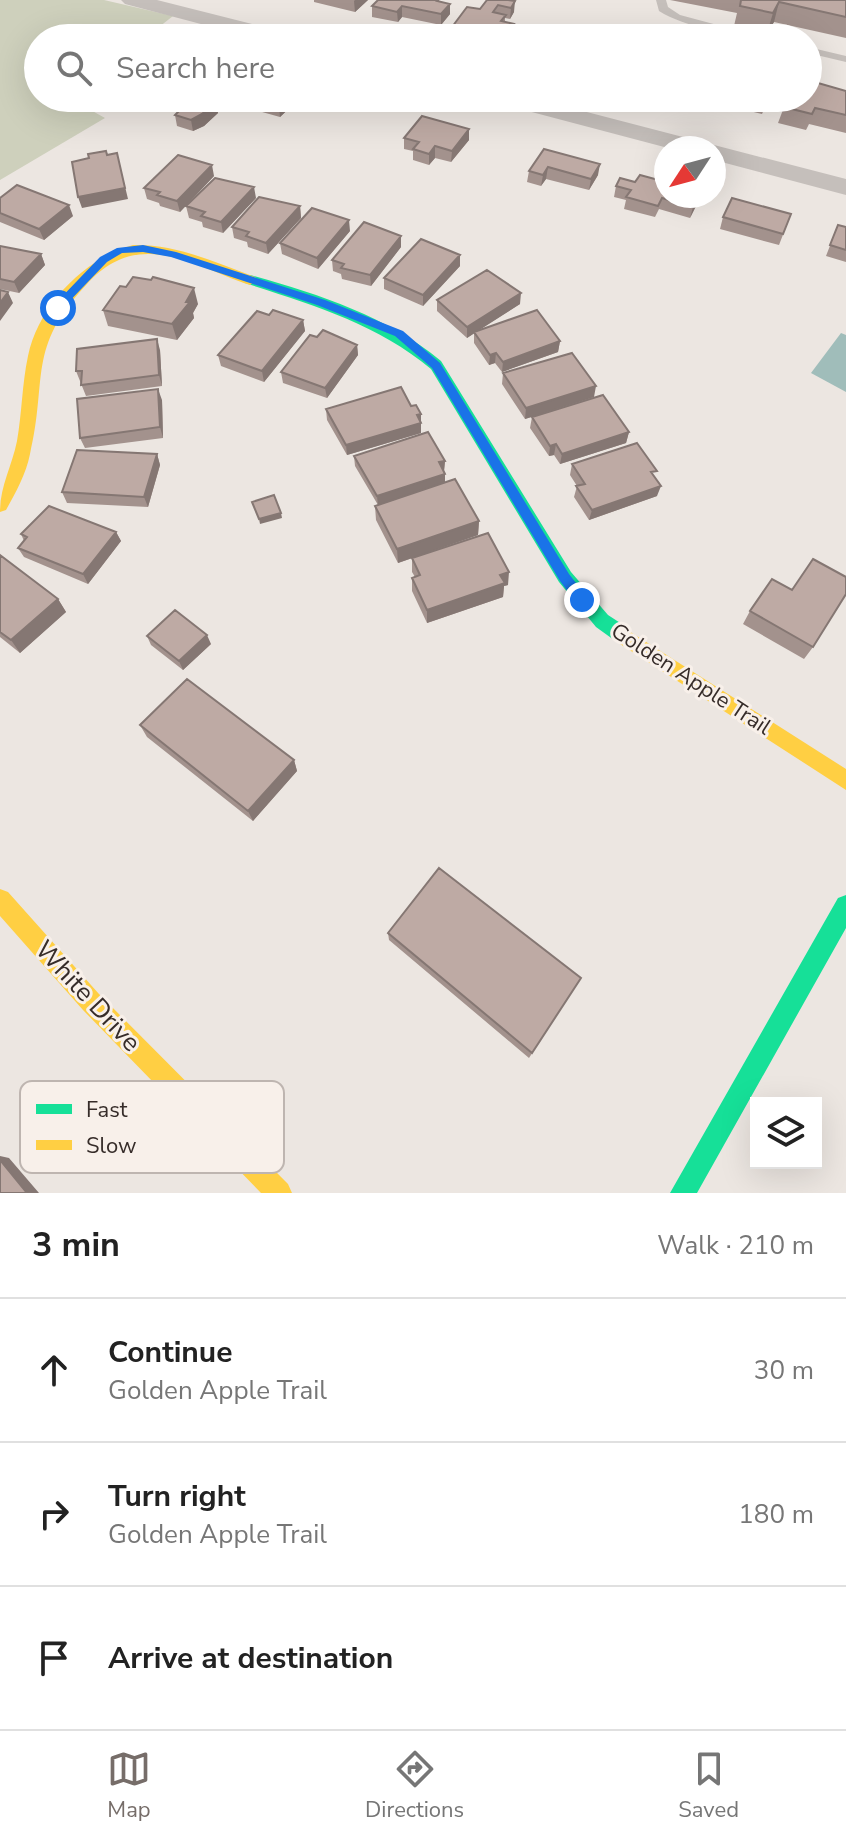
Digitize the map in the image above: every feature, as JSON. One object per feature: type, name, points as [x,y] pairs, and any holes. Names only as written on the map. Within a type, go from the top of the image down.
[{"type":"street","points":[[132,0],[225,24]]},
{"type":"street","points":[[559,112],[654,137]]},
{"type":"street","points":[[726,155],[846,187]]},
{"type":"street","name":"Golden Apple Trail","points":[[0,505],[19,473],[30,436],[36,358],[52,315],[104,260],[120,250],[143,248],[173,254],[378,323],[411,342],[436,365],[565,577],[602,621],[846,780]]},
{"type":"street","name":"White Drive","points":[[0,900],[91,1002],[169,1081]]},
{"type":"street","points":[[683,1193],[846,906]]},
{"type":"street","name":"White Drive","points":[[259,1173],[279,1193]]},
{"type":"lane","points":[[661,0],[663,9],[676,17],[704,24]]},
{"type":"lane","points":[[822,53],[846,59]]},
{"type":"green space","points":[[0,0],[104,0],[173,16],[163,24],[24,24],[24,112],[94,112],[105,118],[0,180]]},
{"type":"water","points":[[841,333],[846,335],[846,392],[811,373]]},
{"type":"building","points":[[378,0],[438,0],[450,4],[441,14],[402,6],[397,12],[372,6]]},
{"type":"building","points":[[487,0],[515,1],[511,8],[498,5],[493,12],[506,15],[501,21],[514,24],[454,24],[467,7],[480,9]]},
{"type":"building","points":[[741,0],[846,0],[846,17],[779,2],[773,13],[740,6]]},
{"type":"building","points":[[822,84],[846,91],[846,115],[822,110]]},
{"type":"building","points":[[178,112],[204,112],[191,120],[175,115]]},
{"type":"building","points":[[422,116],[469,129],[452,151],[435,146],[429,154],[413,149],[419,142],[404,138]]},
{"type":"building","points":[[544,149],[600,164],[591,179],[548,167],[543,175],[529,171]]},
{"type":"building","points":[[106,151],[107,155],[117,153],[125,188],[78,197],[72,162],[89,158],[88,154]]},
{"type":"building","points":[[178,155],[212,165],[177,201],[144,188]]},
{"type":"building","points":[[640,175],[654,179],[654,205],[626,197],[631,190],[616,186],[620,178],[635,182]]},
{"type":"building","points":[[215,178],[254,187],[221,222],[201,216],[205,212],[186,206]]},
{"type":"building","points":[[17,185],[69,205],[39,229],[0,213],[0,198]]},
{"type":"building","points":[[259,197],[300,206],[266,243],[246,236],[249,232],[232,227]]},
{"type":"building","points":[[732,198],[791,214],[783,234],[723,217]]},
{"type":"building","points":[[312,208],[349,220],[317,258],[280,243]]},
{"type":"building","points":[[364,222],[401,236],[370,275],[341,268],[344,264],[332,260]]},
{"type":"building","points":[[838,225],[846,227],[846,250],[830,245]]},
{"type":"building","points":[[421,239],[460,255],[423,295],[384,278]]},
{"type":"building","points":[[0,246],[41,254],[14,282],[0,279]]},
{"type":"building","points":[[487,270],[521,293],[467,327],[437,300]]},
{"type":"building","points":[[133,277],[151,280],[153,277],[194,288],[186,302],[190,302],[172,324],[103,310],[120,286],[126,287]]},
{"type":"building","points":[[0,290],[8,292],[0,303]]},
{"type":"building","points":[[273,310],[303,320],[262,371],[218,355],[257,311],[269,315]]},
{"type":"building","points":[[537,310],[560,341],[503,362],[496,353],[490,355],[474,332]]},
{"type":"building","points":[[323,330],[357,345],[325,388],[281,372],[310,335],[317,337]]},
{"type":"building","points":[[157,339],[159,375],[81,385],[82,371],[76,371],[77,349]]},
{"type":"building","points":[[572,353],[596,386],[526,408],[503,373]]},
{"type":"building","points":[[401,387],[411,406],[416,405],[421,414],[417,415],[421,423],[346,445],[326,409]]},
{"type":"building","points":[[158,389],[160,427],[80,438],[77,399]]},
{"type":"building","points":[[603,395],[629,432],[562,454],[556,444],[550,446],[532,417]]},
{"type":"building","points":[[428,432],[445,461],[439,462],[445,474],[377,496],[354,456]]},
{"type":"building","points":[[637,443],[657,471],[651,472],[661,486],[592,510],[576,486],[585,484],[572,464]]},
{"type":"building","points":[[77,450],[157,454],[144,497],[62,492]]},
{"type":"building","points":[[455,479],[479,521],[397,549],[375,506]]},
{"type":"building","points":[[274,495],[281,513],[259,519],[252,502]]},
{"type":"building","points":[[49,506],[116,532],[83,574],[18,548],[27,537],[21,534]]},
{"type":"building","points":[[488,533],[509,572],[500,575],[505,583],[427,610],[412,578],[420,575],[412,558]]},
{"type":"building","points":[[0,555],[58,599],[11,640],[0,632]]},
{"type":"building","points":[[813,559],[846,577],[846,594],[813,647],[750,611],[772,579],[792,590]]},
{"type":"building","points":[[175,610],[207,635],[179,661],[147,636]]},
{"type":"building","points":[[187,679],[294,760],[248,811],[140,725]]},
{"type":"building","points":[[439,868],[581,978],[532,1053],[388,933]]},
{"type":"building","points":[[0,1160],[27,1193],[0,1193]]},
{"type":"traffic: fast","points":[[250,280],[372,322],[416,348],[436,365],[565,577],[602,621],[621,634]]},
{"type":"traffic: fast","points":[[683,1193],[846,906]]},
{"type":"traffic: slow","points":[[0,505],[23,453],[34,364],[42,335],[62,302],[91,271],[112,257],[133,250],[154,249],[175,253],[250,280]]},
{"type":"traffic: slow","points":[[621,634],[846,780]]},
{"type":"traffic: slow","points":[[0,900],[91,1002],[169,1081]]},
{"type":"traffic: slow","points":[[259,1173],[279,1193]]},
{"type":"route","points":[[58,308],[104,260],[120,250],[143,248],[173,254],[321,303],[399,333],[436,365],[582,600]]}]
